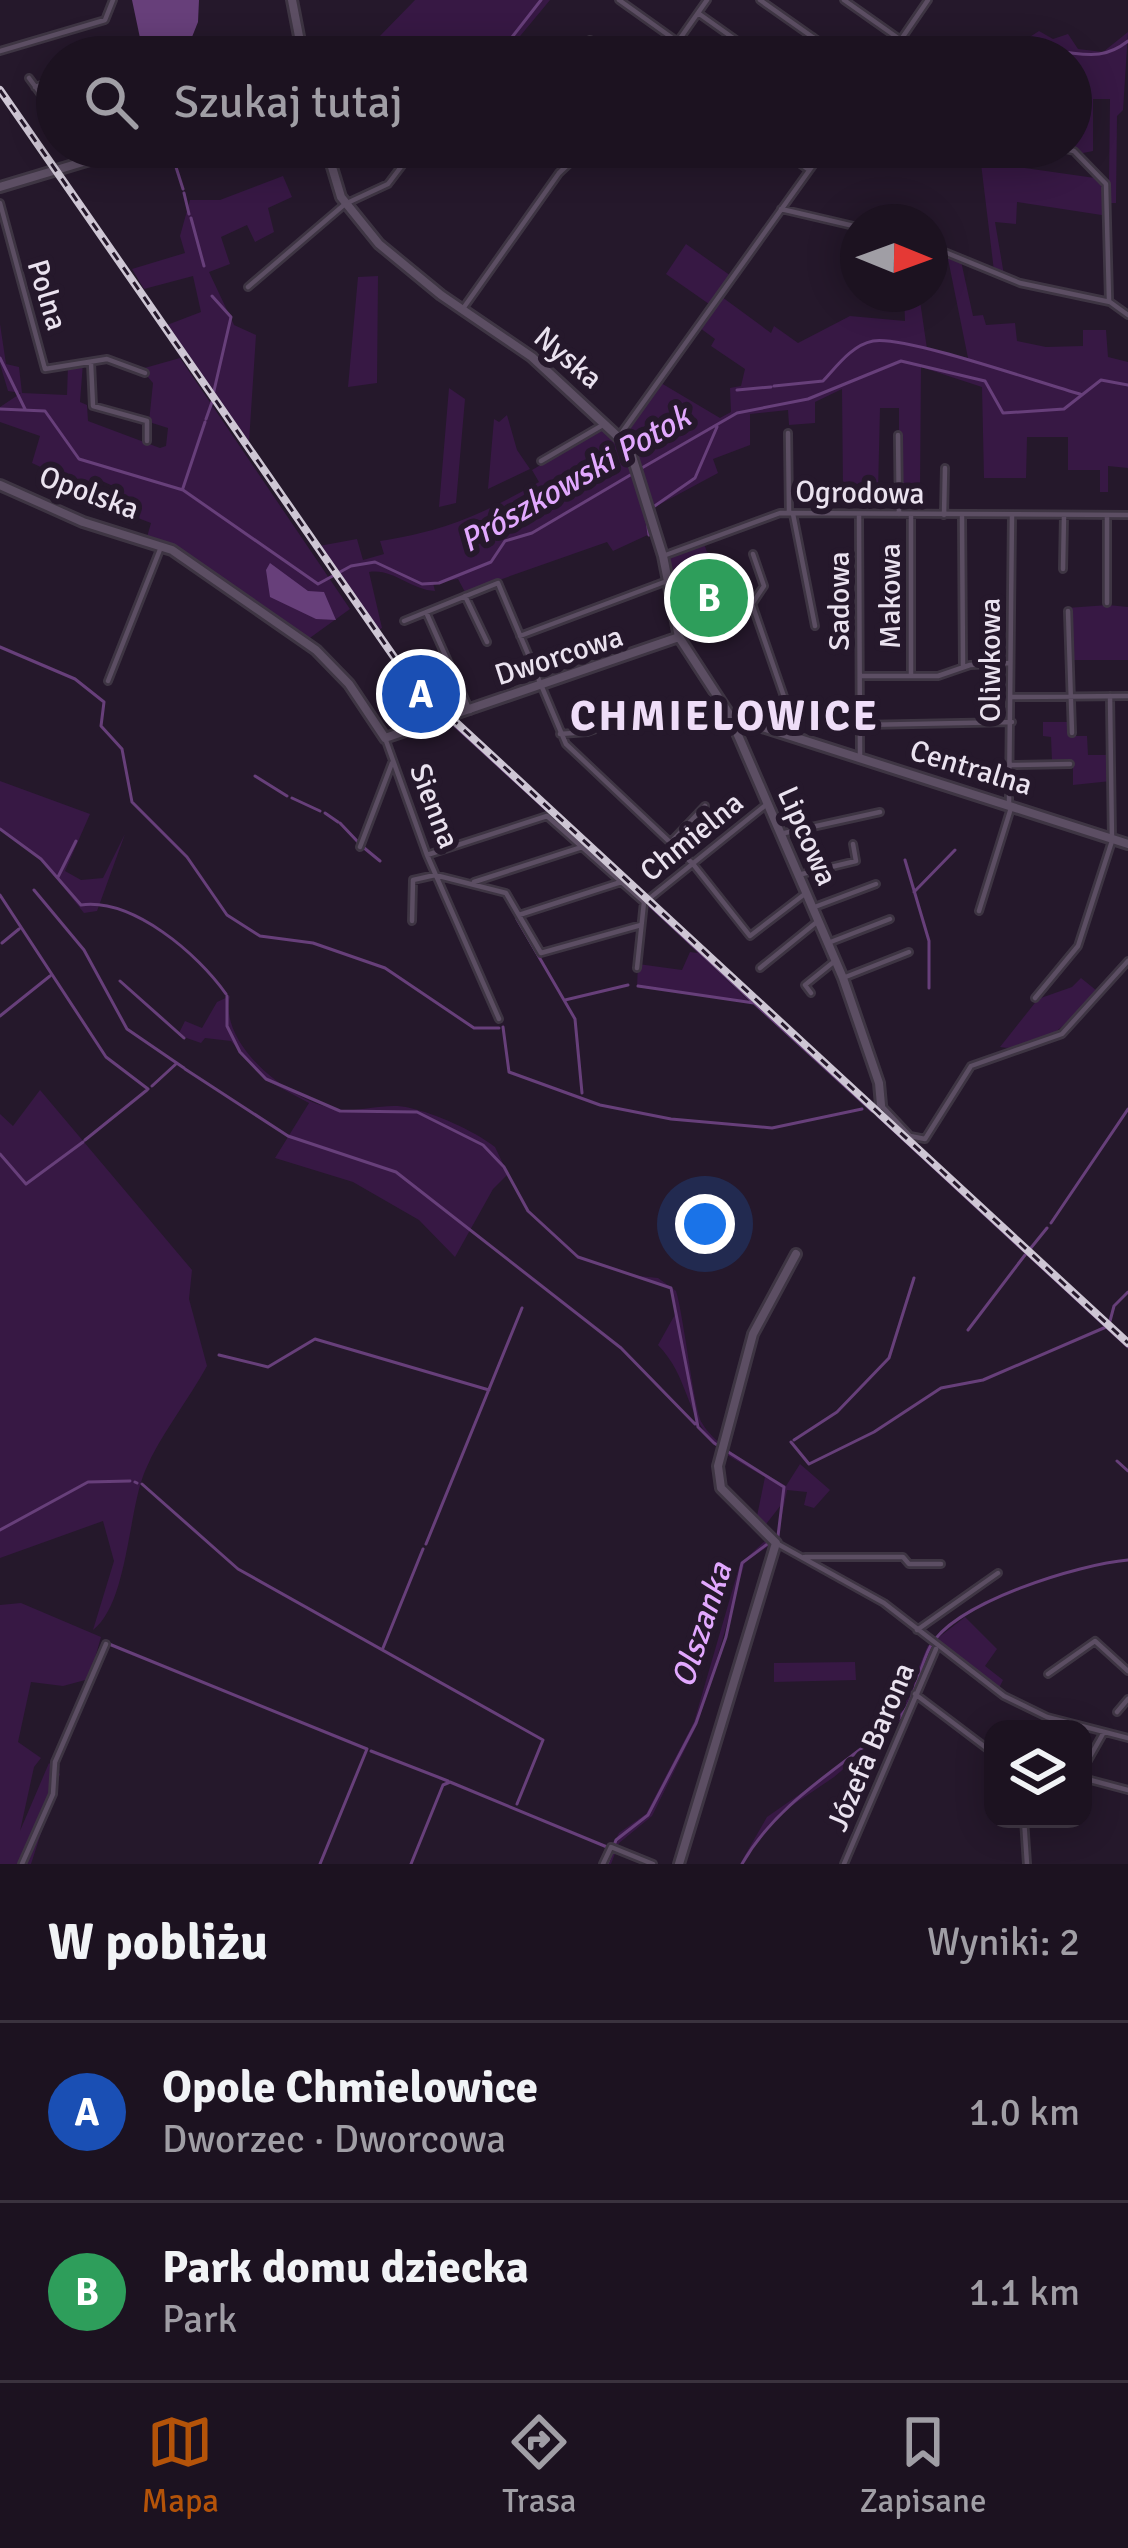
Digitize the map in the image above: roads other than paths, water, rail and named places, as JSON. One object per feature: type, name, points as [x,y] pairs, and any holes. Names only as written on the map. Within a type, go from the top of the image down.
[{"type":"street","points":[[52,36],[105,20],[112,0]]},
{"type":"street","points":[[292,0],[299,36]]},
{"type":"street","points":[[619,0],[670,36]]},
{"type":"street","points":[[760,0],[812,36]]},
{"type":"street","points":[[844,0],[896,36]]},
{"type":"street","points":[[902,36],[928,0]]},
{"type":"street","points":[[682,36],[705,1]]},
{"type":"street","points":[[698,14],[730,36]]},
{"type":"street","points":[[0,52],[36,41]]},
{"type":"street","points":[[29,78],[36,88]]},
{"type":"street","points":[[0,187],[62,168]]},
{"type":"street","points":[[333,168],[345,204]]},
{"type":"street","points":[[248,287],[345,204],[388,184],[400,168]]},
{"type":"street","points":[[462,310],[565,168]]},
{"type":"street","points":[[620,435],[806,168]]},
{"type":"street","points":[[1091,168],[1106,184],[1109,302]]},
{"type":"street","name":"Polna","points":[[0,203],[45,369],[112,359],[146,373]]},
{"type":"street","name":"Nyska","points":[[345,204],[391,255],[532,357],[620,435],[639,469],[651,510],[679,637],[731,717]]},
{"type":"street","points":[[781,209],[840,223]]},
{"type":"street","points":[[948,254],[1020,284],[1109,302],[1128,315]]},
{"type":"street","points":[[91,360],[93,406],[147,421],[147,441]]},
{"type":"street","points":[[541,461],[606,422]]},
{"type":"street","points":[[788,433],[791,513],[815,626]]},
{"type":"street","points":[[898,436],[898,515]]},
{"type":"street","points":[[944,515],[945,468]]},
{"type":"street","name":"Opolska","points":[[0,485],[83,522],[162,545],[293,632]]},
{"type":"street","name":"Ogrodowa","points":[[663,556],[791,513],[1128,515]]},
{"type":"street","name":"Sadowa","points":[[860,515],[860,758]]},
{"type":"street","name":"Makowa","points":[[910,676],[911,515]]},
{"type":"street","name":"Oliwkowa","points":[[979,911],[1010,805],[1012,515]]},
{"type":"street","points":[[1063,569],[1064,515]]},
{"type":"street","points":[[1107,515],[1107,603]]},
{"type":"street","points":[[962,516],[963,667]]},
{"type":"street","name":"Opolska","points":[[107,681],[162,545]]},
{"type":"street","points":[[753,554],[764,586],[752,604],[800,740]]},
{"type":"street","points":[[520,636],[668,581]]},
{"type":"street","points":[[404,621],[498,584],[560,734],[573,753],[693,864],[751,935],[806,893]]},
{"type":"street","points":[[466,596],[487,642]]},
{"type":"street","points":[[1068,610],[1072,733]]},
{"type":"street","points":[[427,612],[470,711]]},
{"type":"street","name":"Sienna","points":[[293,632],[349,684],[385,739],[435,875],[499,1019]]},
{"type":"street","name":"Dworcowa","points":[[385,739],[679,637]]},
{"type":"street","points":[[861,676],[945,675],[963,667],[1010,663]]},
{"type":"street","points":[[1035,998],[1078,946],[1112,837],[1110,696]]},
{"type":"street","points":[[1012,697],[1128,696]]},
{"type":"street","points":[[560,734],[581,734],[631,717]]},
{"type":"street","name":"Centralna","points":[[731,717],[1128,844]]},
{"type":"street","name":"Lipcowa","points":[[731,717],[843,978],[879,1083],[881,1105]]},
{"type":"street","points":[[860,725],[1012,722]]},
{"type":"street","points":[[360,847],[392,763]]},
{"type":"street","points":[[1012,765],[1070,764]]},
{"type":"street","name":"Chmielna","points":[[644,902],[767,804]]},
{"type":"street","points":[[670,843],[705,806]]},
{"type":"street","points":[[780,834],[880,812]]},
{"type":"street","points":[[427,855],[547,816],[644,902],[637,968]]},
{"type":"street","points":[[798,875],[856,861],[853,844]]},
{"type":"street","points":[[470,884],[582,847]]},
{"type":"street","points":[[412,922],[413,880],[435,875],[506,893],[542,953],[641,926]]},
{"type":"street","points":[[518,915],[621,882]]},
{"type":"street","name":"Lipcowa","points":[[812,908],[876,884]]},
{"type":"street","points":[[828,943],[890,920]]},
{"type":"street","points":[[760,968],[818,921]]},
{"type":"street","points":[[843,978],[909,952]]},
{"type":"street","points":[[811,993],[805,985],[836,960]]},
{"type":"street","points":[[881,1105],[915,1139],[925,1139],[971,1066],[1052,1040],[1128,961]]},
{"type":"street","points":[[796,1254],[753,1334],[721,1454],[722,1488],[774,1540],[917,1630],[990,1688],[1057,1720]]},
{"type":"street","points":[[679,1864],[774,1540]]},
{"type":"street","points":[[805,1558],[903,1556],[909,1564],[940,1564]]},
{"type":"street","points":[[917,1630],[998,1574]]},
{"type":"street","points":[[1048,1674],[1095,1641],[1128,1672]]},
{"type":"street","points":[[22,1864],[52,1794],[55,1762],[106,1644]]},
{"type":"street","name":"Józefa Barona","points":[[844,1864],[937,1648]]},
{"type":"street","points":[[915,1694],[984,1747]]},
{"type":"street","points":[[1117,1712],[1128,1699]]},
{"type":"street","points":[[1092,1729],[1128,1738]]},
{"type":"street","points":[[1092,1753],[1105,1732]]},
{"type":"street","points":[[1092,1780],[1128,1790]]},
{"type":"street","points":[[1025,1828],[1027,1864]]},
{"type":"street","points":[[603,1864],[613,1848],[653,1864]]},
{"type":"waterway","points":[[513,36],[541,0]]},
{"type":"waterway","points":[[1092,55],[1128,41]]},
{"type":"waterway","points":[[176,168],[183,189]]},
{"type":"waterway","points":[[184,193],[189,214]]},
{"type":"waterway","points":[[191,218],[204,266]]},
{"type":"waterway","points":[[212,296],[231,317],[213,395]]},
{"type":"waterway","points":[[774,386],[823,381],[858,347],[889,341],[1080,394]]},
{"type":"waterway","points":[[0,358],[25,409]]},
{"type":"waterway","name":"Prószkowski Potok","points":[[640,469],[737,413],[808,399],[901,361],[985,381],[1003,413],[1064,409],[1101,380],[1128,385]]},
{"type":"waterway","points":[[737,390],[771,387]]},
{"type":"waterway","points":[[206,419],[212,402]]},
{"type":"waterway","name":"Prószkowski Potok","points":[[0,409],[45,411],[79,459],[183,490],[318,584],[351,566],[375,562],[422,584],[439,583],[491,562],[505,541],[532,533],[632,474]]},
{"type":"waterway","points":[[183,488],[205,422]]},
{"type":"waterway","points":[[649,535],[646,512],[695,478],[717,427]]},
{"type":"waterway","points":[[0,647],[75,679],[104,702],[101,726],[122,749],[132,802],[187,857],[227,915],[260,936],[313,943],[385,968],[474,1028],[499,1028]]},
{"type":"waterway","points":[[455,726],[622,879]]},
{"type":"waterway","points":[[255,776],[287,796]]},
{"type":"waterway","points":[[292,798],[320,811]]},
{"type":"waterway","points":[[325,813],[338,822]]},
{"type":"waterway","points":[[340,823],[358,842]]},
{"type":"waterway","name":"Olszanka","points":[[0,829],[41,859],[81,905],[122,910],[162,932],[199,962],[226,994]]},
{"type":"waterway","points":[[58,877],[76,841]]},
{"type":"waterway","points":[[363,847],[380,861]]},
{"type":"waterway","points":[[914,892],[955,850]]},
{"type":"waterway","points":[[905,860],[929,941],[929,988]]},
{"type":"waterway","points":[[34,890],[84,950],[127,1029],[184,1068]]},
{"type":"waterway","points":[[0,895],[106,1057],[148,1089]]},
{"type":"waterway","points":[[648,904],[751,1000]]},
{"type":"waterway","points":[[517,919],[575,1019],[582,1093]]},
{"type":"waterway","points":[[2,943],[19,929]]},
{"type":"waterway","points":[[0,1016],[50,976]]},
{"type":"waterway","points":[[120,981],[184,1038]]},
{"type":"waterway","points":[[565,1000],[628,985]]},
{"type":"waterway","points":[[638,986],[754,1003],[872,1111]]},
{"type":"waterway","name":"Olszanka","points":[[227,996],[227,1026],[240,1052],[266,1079],[340,1111],[417,1112],[483,1145],[504,1167],[528,1211],[578,1257],[671,1288],[698,1427],[714,1443],[784,1487],[778,1536],[742,1563],[726,1637],[696,1723],[648,1815],[616,1840],[607,1864]]},
{"type":"waterway","points":[[503,1027],[509,1072],[600,1105],[671,1119],[772,1128],[862,1109]]},
{"type":"waterway","points":[[152,1086],[177,1063]]},
{"type":"waterway","points":[[185,1069],[288,1136],[396,1172],[621,1348],[695,1424]]},
{"type":"waterway","points":[[85,1140],[147,1090]]},
{"type":"waterway","points":[[1051,1223],[1128,1109]]},
{"type":"waterway","points":[[878,1116],[1128,1347]]},
{"type":"waterway","points":[[0,1154],[26,1184],[83,1142]]},
{"type":"waterway","points":[[1030,1249],[1047,1228]]},
{"type":"waterway","points":[[968,1330],[1025,1255]]},
{"type":"waterway","points":[[794,1440],[837,1412],[889,1358],[914,1278]]},
{"type":"waterway","points":[[1110,1321],[1114,1306],[1128,1292]]},
{"type":"waterway","points":[[426,1544],[522,1308]]},
{"type":"waterway","points":[[791,1442],[809,1464],[874,1432],[941,1388],[983,1380],[1106,1327]]},
{"type":"waterway","points":[[219,1355],[268,1367],[315,1339],[489,1390]]},
{"type":"waterway","points":[[1117,1461],[1128,1471]]},
{"type":"waterway","points":[[0,1530],[88,1482],[130,1481]]},
{"type":"waterway","points":[[142,1484],[238,1569],[543,1740],[517,1804]]},
{"type":"waterway","points":[[383,1648],[423,1549]]},
{"type":"waterway","points":[[742,1864],[792,1804],[902,1715],[930,1647],[943,1631],[964,1615],[1020,1588],[1128,1560]]},
{"type":"waterway","points":[[109,1644],[367,1749],[320,1864]]},
{"type":"waterway","points":[[371,1751],[448,1781]]},
{"type":"waterway","points":[[411,1864],[443,1785],[450,1782],[607,1847]]},
{"type":"railway","points":[[0,90],[36,142]]},
{"type":"railway","points":[[54,168],[410,680],[1128,1343]]},
{"type":"place","name":"Park domu dziecka","points":[[709,598]]},
{"type":"place","name":"Opole Chmielowice","points":[[421,694]]},
{"type":"district","name":"CHMIELOWICE","points":[[725,716]]}]
